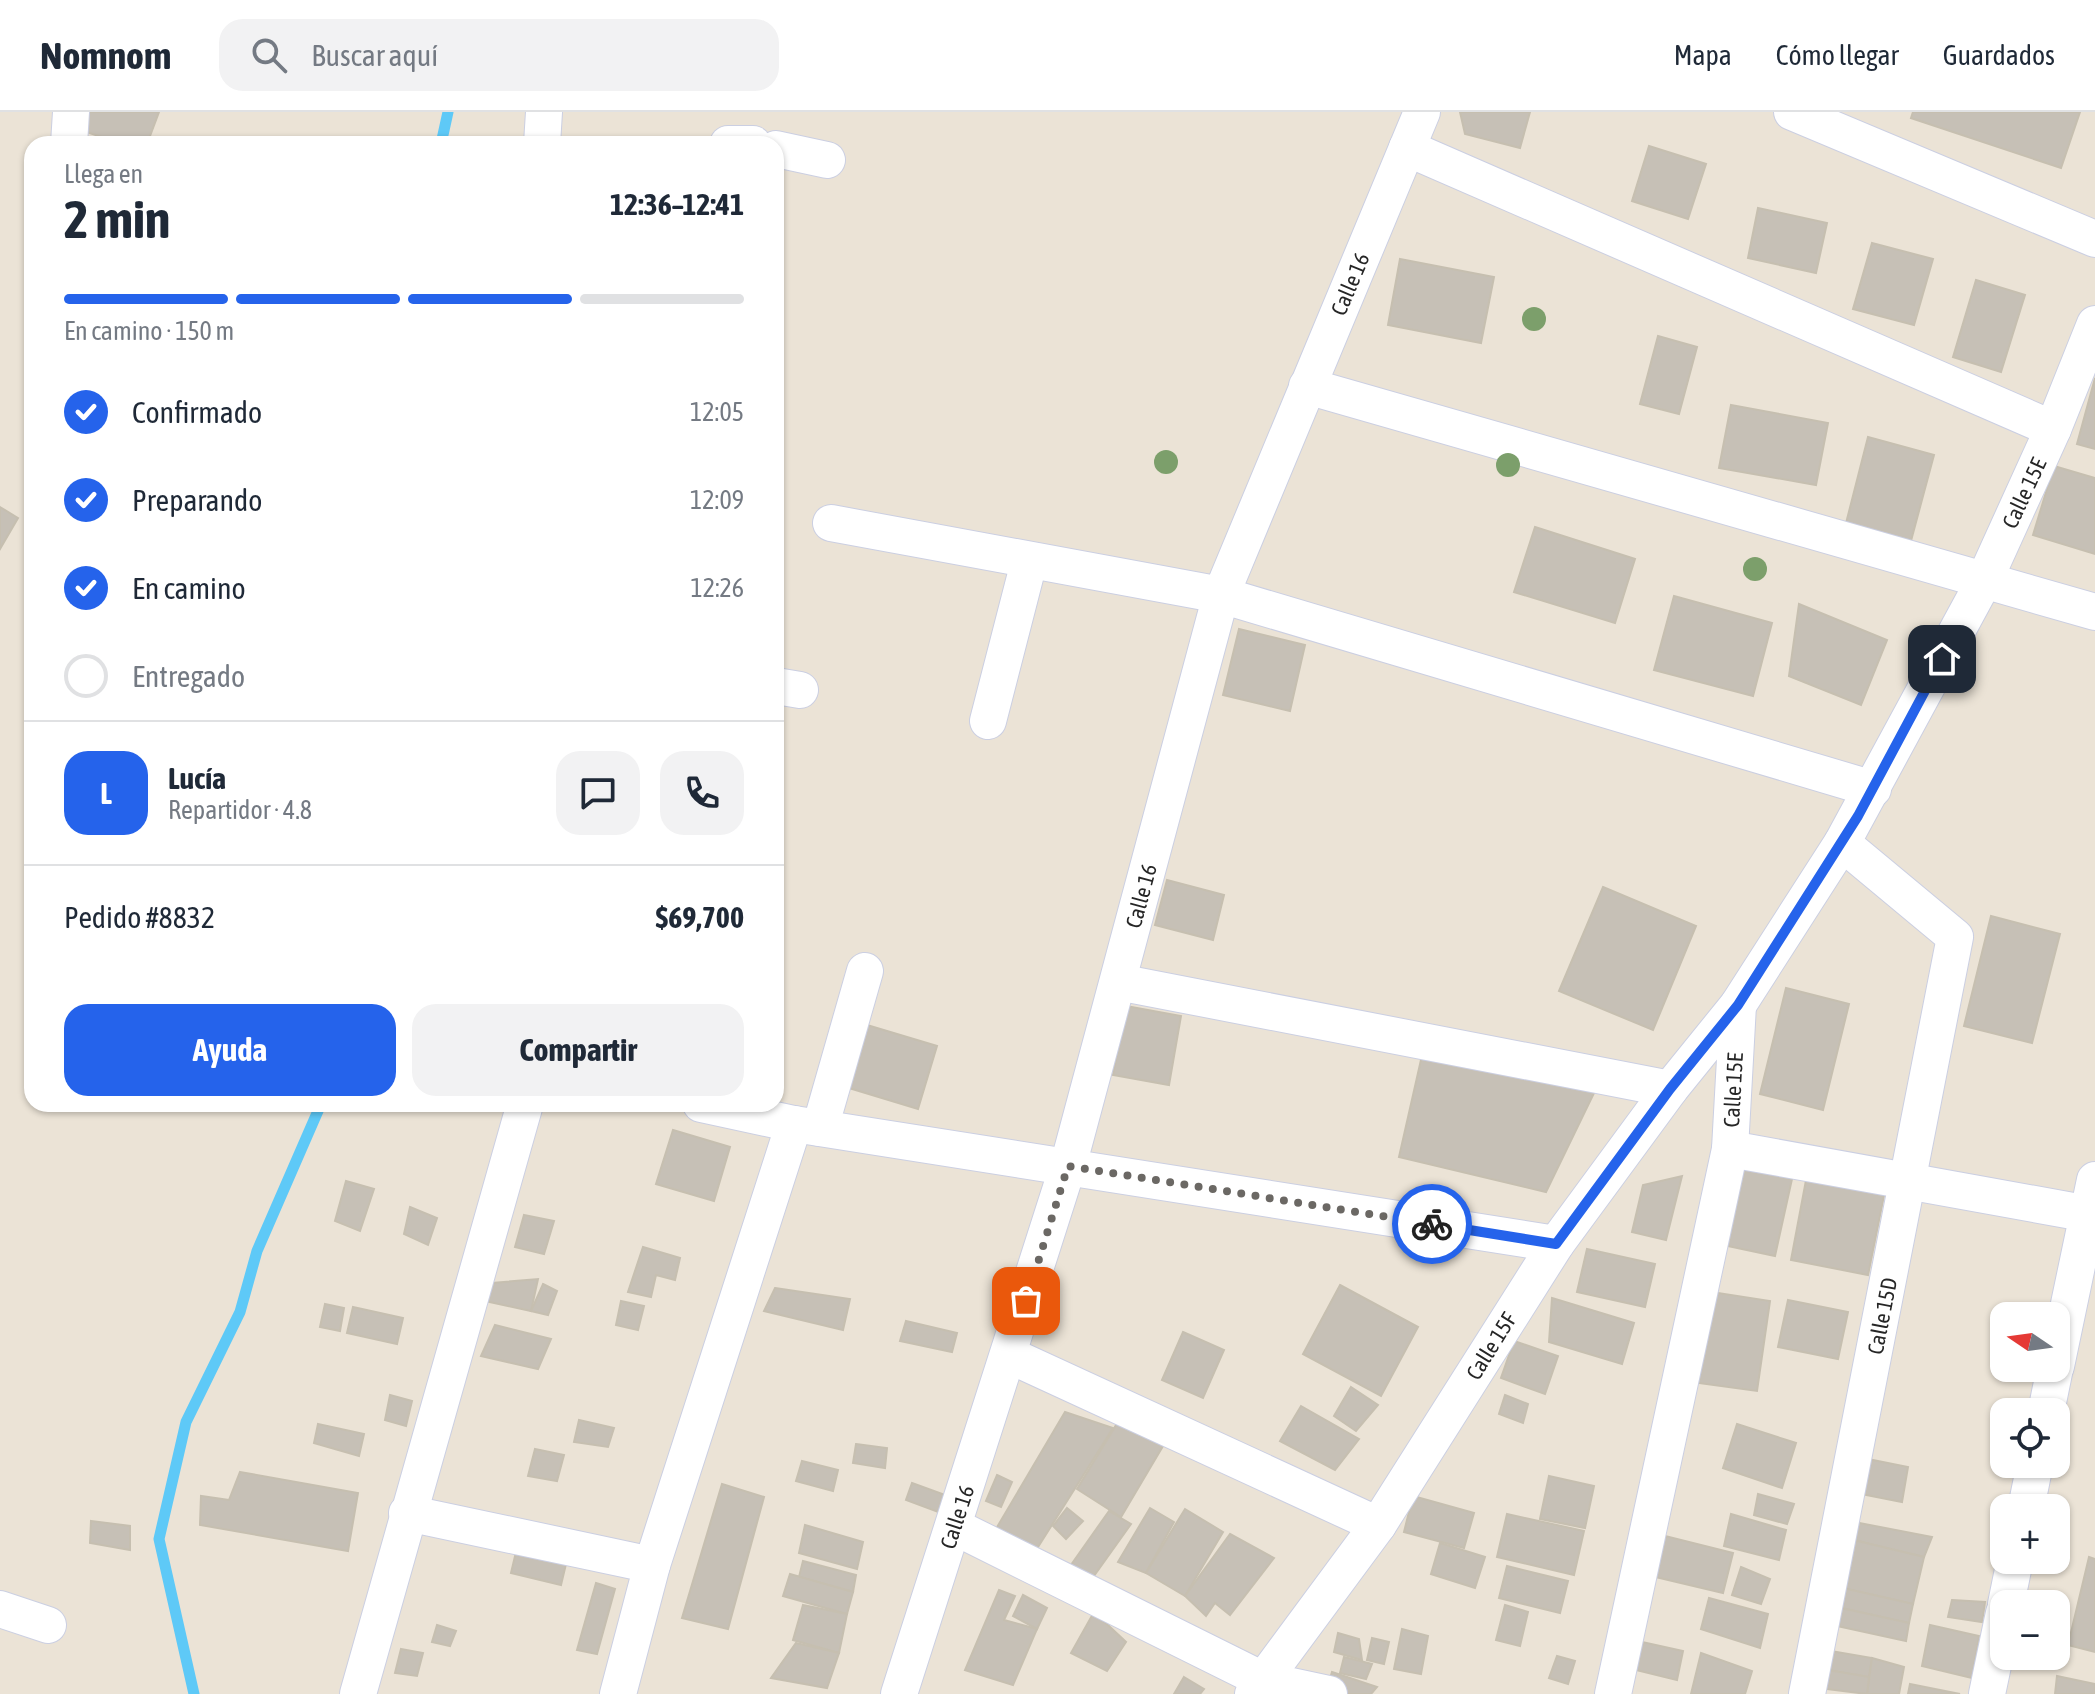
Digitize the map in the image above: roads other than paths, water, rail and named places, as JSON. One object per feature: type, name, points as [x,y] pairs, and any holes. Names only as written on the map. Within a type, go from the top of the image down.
[{"type":"street","points":[[70,136],[71,112]]},
{"type":"street","points":[[542,136],[544,112]]},
{"type":"street","name":"Calle 16","points":[[912,1687],[955,1527],[1068,1166],[1221,595],[1422,112]]},
{"type":"street","points":[[1792,112],[2095,239]]},
{"type":"street","points":[[1407,148],[2053,429]]},
{"type":"street","points":[[784,151],[827,160]]},
{"type":"street","name":"Calle 15E","points":[[1613,1694],[1730,1149],[1738,1005],[1842,843],[1984,581],[2053,429],[2095,324]]},
{"type":"street","points":[[1307,386],[2095,612]]},
{"type":"street","points":[[831,523],[1029,562],[1221,595],[1873,789]]},
{"type":"street","points":[[988,721],[1029,562]]},
{"type":"street","name":"Calle 15D","points":[[1807,1694],[1955,937],[1842,843]]},
{"type":"street","points":[[618,1694],[652,1565],[865,971]]},
{"type":"street","points":[[1118,982],[1670,1089]]},
{"type":"street","name":"Calle 15F","points":[[1258,1687],[1378,1525],[1556,1244],[1670,1089],[1738,1005]]},
{"type":"street","points":[[358,1694],[523,1112]]},
{"type":"street","points":[[740,1112],[807,1126],[1556,1244]]},
{"type":"street","points":[[1730,1149],[1908,1182],[2093,1203],[2070,1305]]},
{"type":"street","points":[[1009,1355],[1378,1525]]},
{"type":"street","points":[[407,1513],[652,1565]]},
{"type":"street","points":[[955,1527],[1258,1687],[1329,1694]]},
{"type":"street","points":[[0,1609],[48,1625]]},
{"type":"street","points":[[1987,1694],[1992,1670]]},
{"type":"waterway","points":[[443,136],[448,112]]},
{"type":"waterway","points":[[194,1694],[159,1539],[186,1422],[240,1312],[257,1251],[318,1112]]}]
